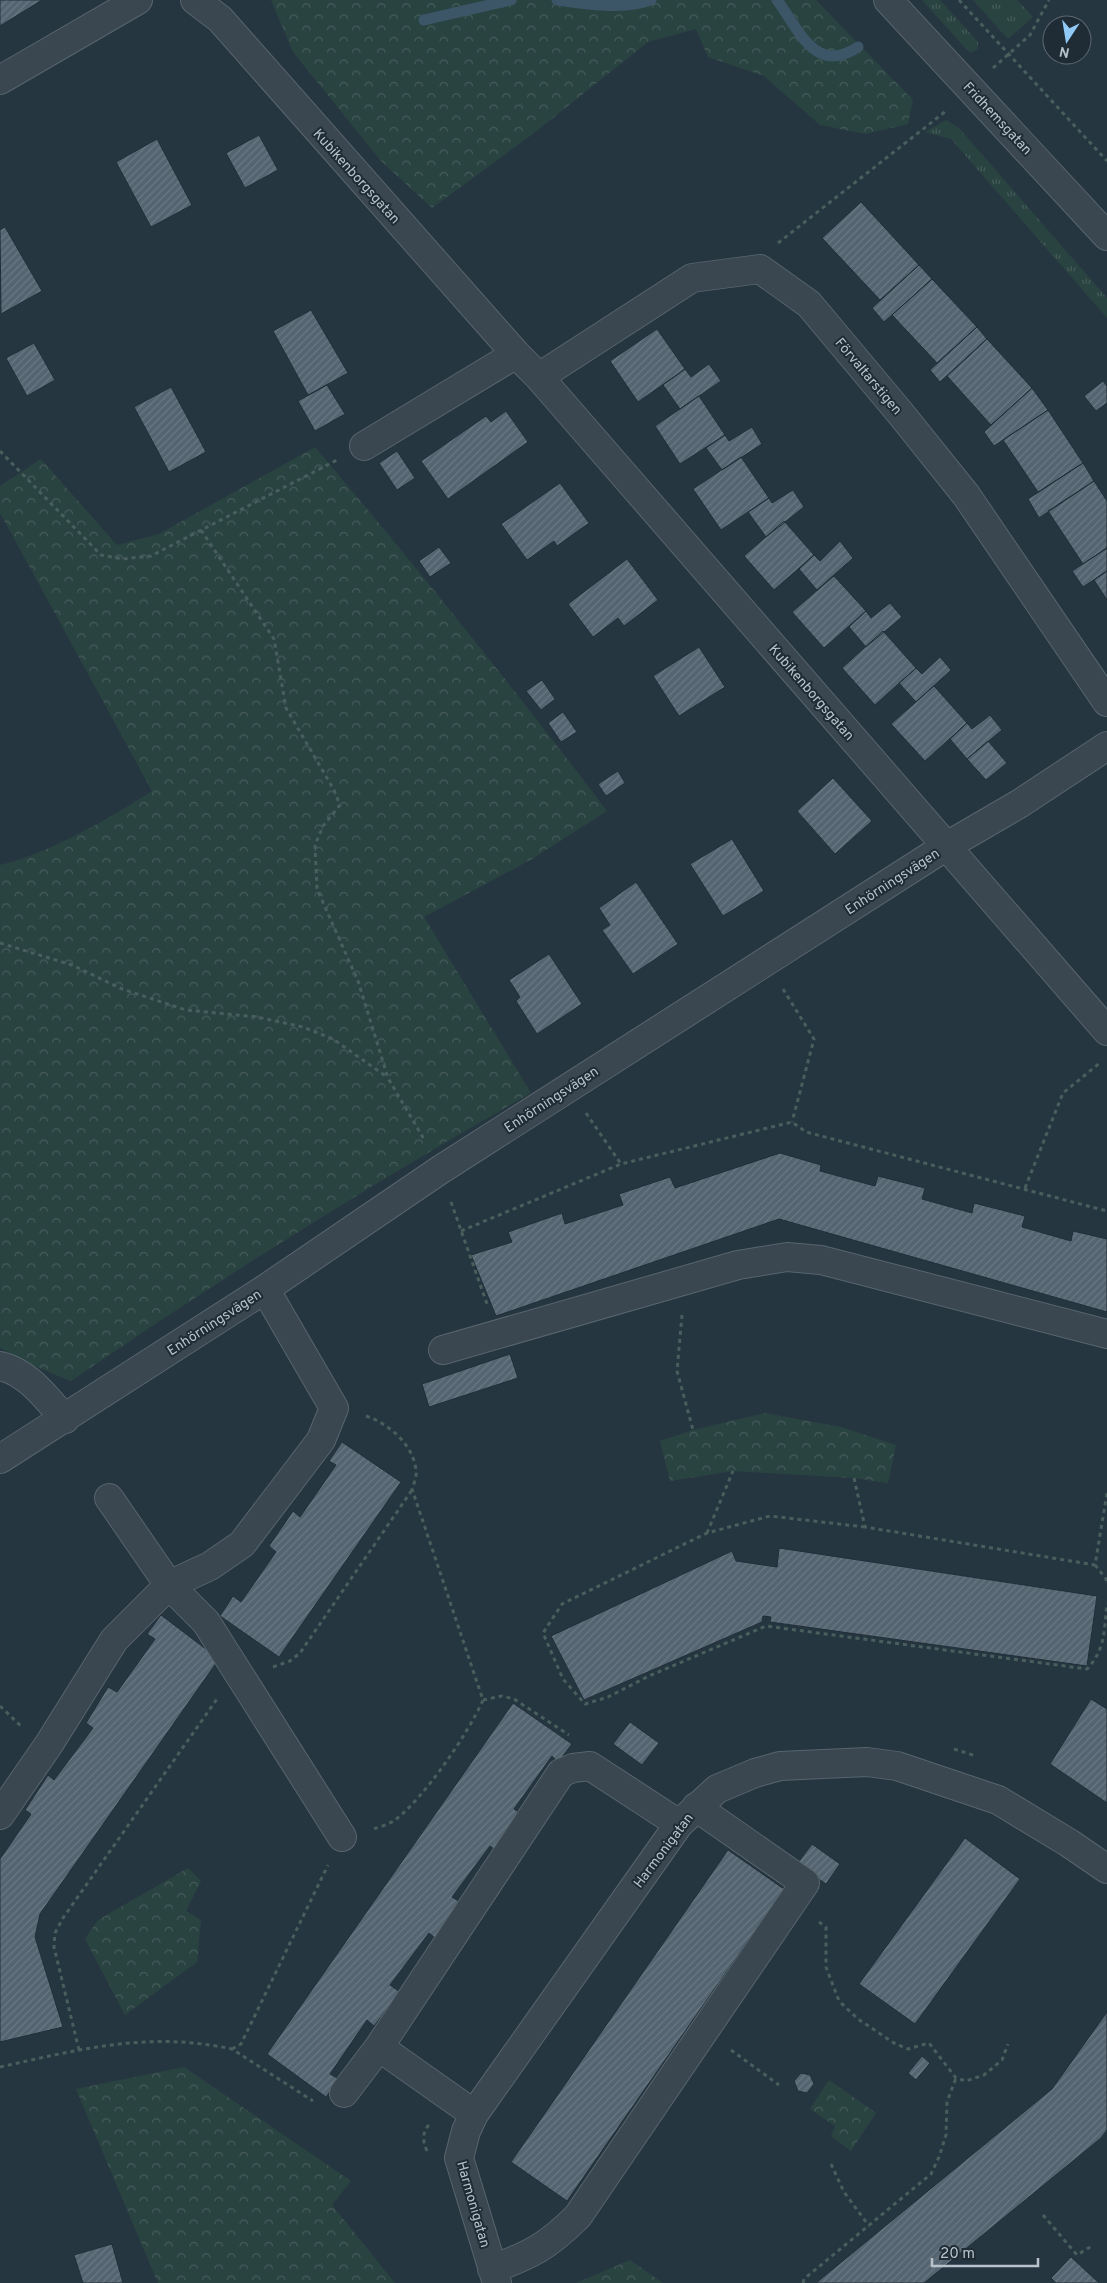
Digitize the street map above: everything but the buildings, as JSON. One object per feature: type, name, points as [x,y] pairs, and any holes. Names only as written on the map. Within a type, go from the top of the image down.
[{"type":"street","points":[[0,80],[138,0]]},
{"type":"street","name":"Kubikenborgsgatan","points":[[195,0],[220,19],[516,354],[539,377],[945,847],[1107,1031]]},
{"type":"street","name":"Fridhemsgatan","points":[[888,0],[1107,236]]},
{"type":"street","points":[[539,377],[692,278],[760,269]]},
{"type":"street","name":"Förvaltarstigen","points":[[760,269],[809,304],[966,495],[1107,702]]},
{"type":"street","points":[[364,446],[516,354]]},
{"type":"street","name":"Enhörningsvägen","points":[[0,1459],[265,1289],[440,1170],[945,847],[1019,804],[1107,746]]},
{"type":"street","points":[[444,1350],[738,1265],[787,1258],[821,1260],[1107,1334]]},
{"type":"street","points":[[0,1815],[49,1744],[114,1640],[170,1585],[210,1566],[242,1544],[321,1440],[334,1408],[265,1289]]},
{"type":"street","points":[[0,1366],[11,1368],[34,1386],[64,1419]]},
{"type":"street","points":[[109,1498],[170,1585],[206,1622],[242,1676],[342,1837]]},
{"type":"street","name":"Harmonigatan","points":[[494,2276],[459,2158],[466,2131],[474,2114],[687,1815],[717,1789],[780,1766],[867,1762],[898,1766],[998,1800],[1069,1843],[1107,1869]]},
{"type":"street","points":[[344,2093],[379,2047],[561,1773],[584,1765],[590,1766],[687,1815],[805,1883],[578,2216],[554,2240],[521,2258],[494,2276]]},
{"type":"street","points":[[379,2047],[474,2114]]},
{"type":"path","points":[[960,0],[1107,161]]},
{"type":"path","points":[[1009,54],[1030,35],[1049,0]]},
{"type":"path","points":[[760,269],[769,249],[949,108]]},
{"type":"path","points":[[0,451],[101,555],[122,559],[151,556],[364,446]]},
{"type":"path","points":[[201,530],[274,639],[286,708],[334,790],[340,805],[323,826],[315,846],[317,889],[358,981],[388,1078],[440,1170],[498,1334]]},
{"type":"path","points":[[0,943],[72,965],[122,989],[186,1010],[257,1017],[303,1027],[333,1039],[388,1078]]},
{"type":"path","points":[[782,987],[814,1039],[792,1122]]},
{"type":"path","points":[[1025,1188],[1063,1092],[1103,1060]]},
{"type":"path","points":[[583,1110],[621,1164]]},
{"type":"path","points":[[461,1231],[621,1164],[792,1122],[806,1132],[1107,1211]]},
{"type":"path","points":[[680,1282],[682,1306],[677,1371],[693,1430]]},
{"type":"path","points":[[79,2050],[54,1947],[55,1933],[63,1918],[227,1685],[242,1676],[290,1662],[300,1653],[412,1489],[416,1473],[414,1458],[400,1438],[382,1422],[334,1408]]},
{"type":"path","points":[[707,1533],[733,1471]]},
{"type":"path","points":[[854,1478],[866,1528]]},
{"type":"path","points":[[232,2049],[241,2044],[342,1837],[361,1834],[394,1821],[421,1794],[475,1720],[484,1700],[412,1489]]},
{"type":"path","points":[[1095,1565],[1107,1493]]},
{"type":"path","points":[[1107,1585],[1106,1579],[1095,1565],[866,1528],[770,1516],[707,1533],[562,1604],[543,1633],[562,1679],[585,1704],[608,1697],[649,1676],[766,1626],[1088,1669],[1098,1658],[1101,1649],[1107,1603]]},
{"type":"path","points":[[484,1700],[502,1696],[514,1699],[579,1742],[585,1753],[584,1765]]},
{"type":"path","points":[[947,1747],[966,1751],[979,1758]]},
{"type":"path","points":[[826,1927],[826,1967],[839,2000],[858,2018],[894,2043],[908,2049],[929,2043],[956,2078],[966,2081],[984,2075],[1002,2060],[1008,2044]]},
{"type":"path","points":[[704,2031],[779,2085]]},
{"type":"path","points":[[0,2067],[110,2044],[155,2040],[232,2049],[322,2106],[330,2107],[344,2093]]},
{"type":"path","points":[[802,2283],[804,2279],[931,2174],[940,2157],[944,2142],[947,2102],[956,2078]]},
{"type":"path","points":[[429,2157],[422,2139],[423,2132],[448,2097]]},
{"type":"path","points":[[831,2164],[844,2192],[868,2226]]},
{"type":"path","points":[[1043,2214],[1077,2255],[1092,2246]]},
{"type":"green space","points":[[271,0],[816,0],[913,100],[908,124],[865,134],[820,125],[764,76],[708,57],[696,29],[648,42],[534,133],[432,208],[381,161],[293,52]]},
{"type":"green space","points":[[922,0],[940,0],[978,42],[978,49],[970,53]]},
{"type":"green space","points":[[973,0],[1017,0],[1033,17],[1008,39]]},
{"type":"green space","points":[[946,120],[959,128],[1107,298],[1107,318],[951,139],[925,132]]},
{"type":"green space","points":[[315,447],[464,627],[607,811],[532,859],[424,917],[531,1093],[414,1161],[298,1232],[184,1305],[71,1381],[32,1365],[0,1348],[0,865],[19,860],[58,844],[152,791],[0,513],[0,486],[41,459],[117,545],[159,534]]},
{"type":"green space","points":[[765,1413],[841,1427],[896,1445],[888,1483],[854,1478],[733,1471],[670,1481],[660,1441],[693,1430]]},
{"type":"green space","points":[[188,1868],[201,1881],[186,1911],[201,1920],[197,1962],[125,2015],[85,1939],[98,1920]]},
{"type":"green space","points":[[184,2067],[351,2181],[332,2205],[395,2283],[158,2283],[76,2089]]},
{"type":"green space","points":[[829,2080],[876,2113],[851,2151],[831,2136],[835,2126],[810,2109]]},
{"type":"green space","points":[[630,2260],[663,2283],[576,2283]]},
{"type":"waterway","points":[[424,20],[511,0]]},
{"type":"waterway","points":[[557,0],[616,5],[628,5],[651,0]]},
{"type":"waterway","points":[[777,0],[809,45],[819,52],[830,56],[843,54],[858,47]]}]
